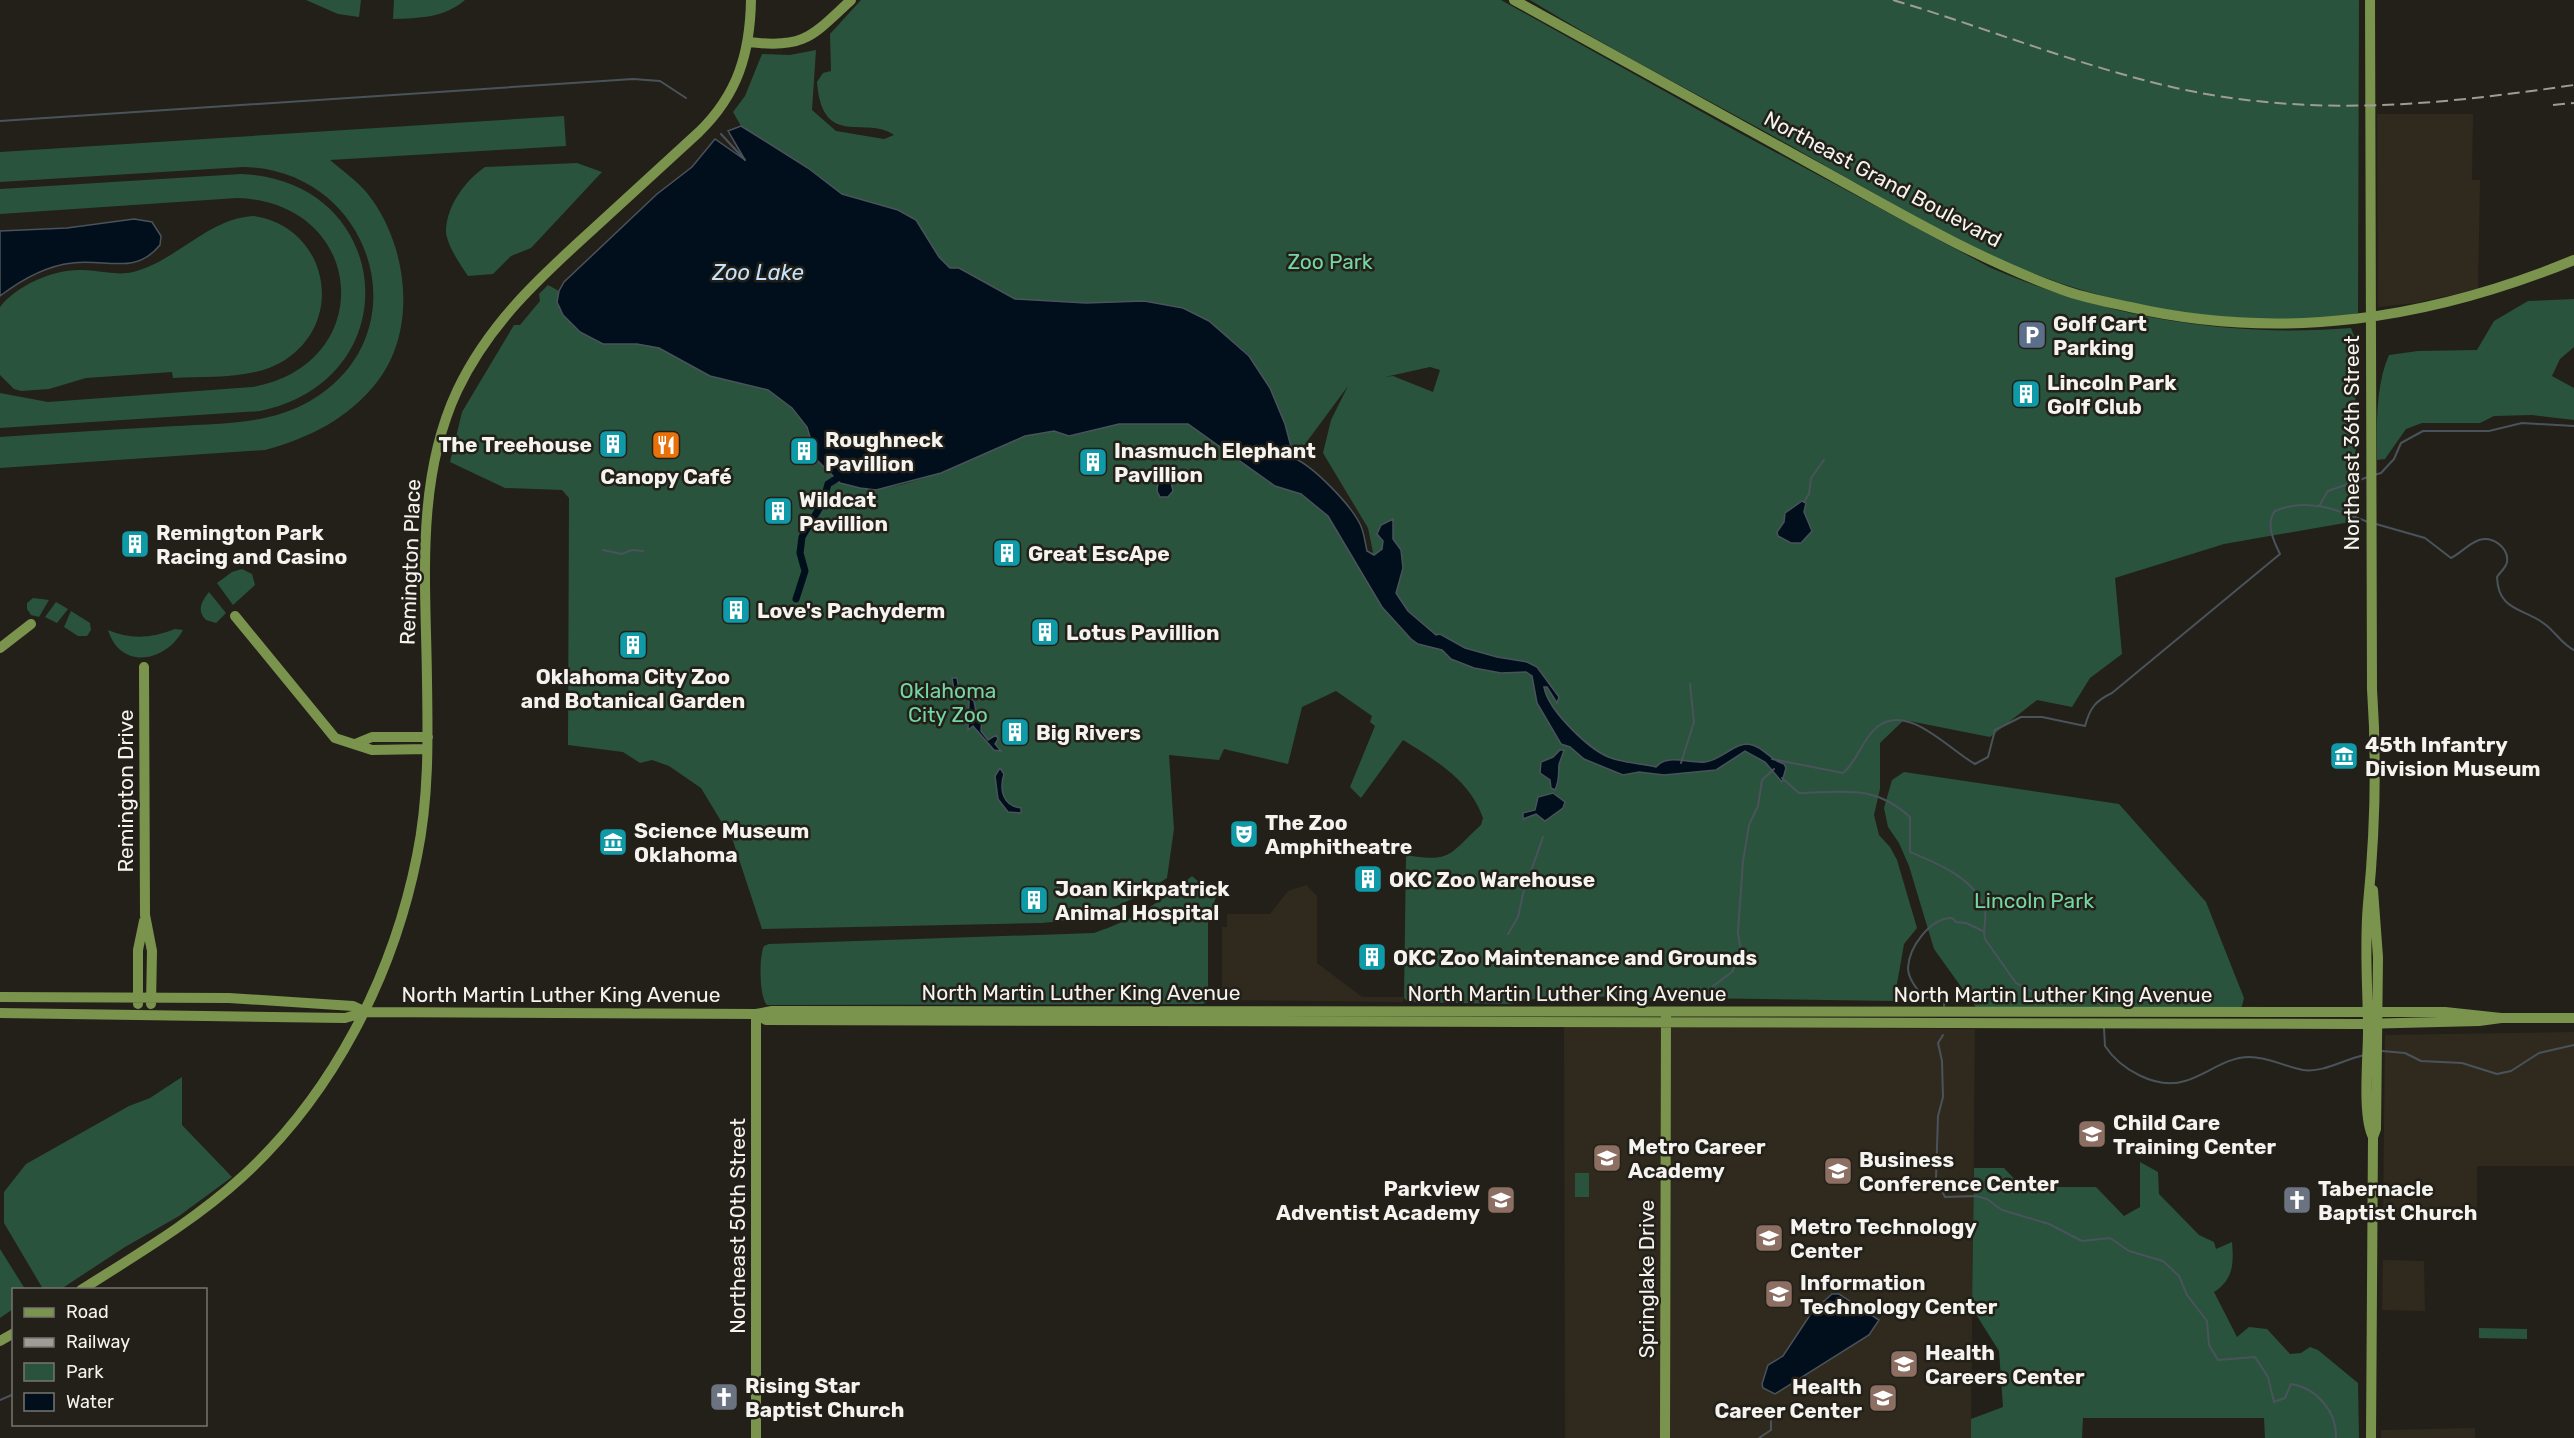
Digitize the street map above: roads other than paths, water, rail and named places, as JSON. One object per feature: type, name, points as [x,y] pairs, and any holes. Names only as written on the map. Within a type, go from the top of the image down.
[{"type":"main road","points":[[751,0],[749,42],[783,45],[800,42],[814,34],[851,0]]},
{"type":"main road","name":"Northeast Grand Boulevard","points":[[1514,0],[1958,245],[2065,291],[2164,315],[2229,323],[2332,323],[2370,318],[2470,298],[2574,260]]},
{"type":"main road","name":"Northeast 36th Street","points":[[2370,0],[2372,678],[2376,769],[2372,885],[2368,914],[2376,1129],[2373,1137],[2371,1438]]},
{"type":"main road","name":"Remington Place","points":[[366,1012],[397,929],[415,865],[424,811],[428,737],[428,501],[435,456],[457,392],[480,349],[519,298],[717,113],[741,74],[749,42]]},
{"type":"main road","points":[[235,616],[329,733],[341,741],[372,750],[427,749]]},
{"type":"main road","points":[[0,648],[31,624]]},
{"type":"main road","name":"Remington Drive","points":[[144,667],[145,915],[152,951],[151,1013]]},
{"type":"main road","points":[[355,744],[372,737],[428,737]]},
{"type":"main road","name":"Remington Drive","points":[[138,1013],[138,950],[145,915]]},
{"type":"main road","name":"North Martin Luther King Avenue","points":[[0,997],[236,998],[353,1006],[366,1012]]},
{"type":"main road","points":[[84,1288],[199,1212],[241,1178],[292,1124],[366,1012]]},
{"type":"main road","name":"North Martin Luther King Avenue","points":[[0,1013],[151,1013],[345,1018],[366,1012],[756,1014],[766,1020],[1666,1017],[2373,1018],[2479,1022],[2501,1018]]},
{"type":"main road","name":"North Martin Luther King Avenue","points":[[1666,1017],[2297,1024],[2433,1012],[2479,1014],[2501,1018],[2574,1018]]},
{"type":"main road","name":"Northeast 50th Street","points":[[756,1014],[756,1438]]},
{"type":"main road","name":"Springlake Drive","points":[[1665,1438],[1666,1017]]},
{"type":"water","name":"Zoo Lake","points":[[741,126],[808,168],[842,194],[898,210],[916,220],[939,257],[950,268],[959,268],[1015,299],[1086,303],[1144,301],[1183,308],[1209,321],[1249,356],[1270,388],[1285,424],[1294,458],[1311,469],[1331,487],[1348,507],[1361,527],[1367,551],[1374,555],[1382,549],[1383,541],[1377,534],[1381,525],[1393,519],[1393,539],[1401,550],[1403,568],[1396,593],[1408,611],[1436,635],[1440,634],[1465,648],[1527,662],[1537,667],[1559,697],[1557,703],[1547,687],[1544,687],[1553,707],[1562,718],[1583,740],[1614,759],[1656,767],[1672,760],[1705,762],[1747,744],[1757,747],[1784,764],[1786,768],[1782,782],[1765,762],[1745,751],[1716,770],[1664,775],[1639,772],[1623,775],[1584,759],[1570,747],[1561,744],[1537,703],[1532,676],[1526,672],[1501,673],[1474,668],[1451,659],[1442,650],[1418,644],[1411,639],[1382,607],[1328,516],[1301,494],[1275,486],[1188,424],[1119,424],[1069,436],[1054,431],[1025,436],[941,473],[876,490],[860,488],[840,483],[817,460],[807,427],[792,408],[768,390],[710,376],[659,348],[637,344],[603,344],[580,332],[563,315],[557,302],[564,282],[657,194],[692,167],[715,139],[745,160],[728,131]]},
{"type":"water","points":[[134,219],[152,222],[161,236],[160,245],[140,260],[119,264],[84,262],[52,267],[25,279],[0,296],[0,231],[67,228]]},
{"type":"water","points":[[1171,465],[1174,468],[1170,477],[1173,491],[1168,497],[1160,497],[1157,491],[1159,473]]},
{"type":"water","points":[[1802,501],[1806,503],[1804,512],[1812,531],[1801,543],[1791,543],[1778,536],[1777,532],[1784,522],[1785,513]]},
{"type":"water","points":[[952,678],[957,678],[959,690],[974,701],[976,712],[982,716],[981,731],[988,740],[996,735],[998,739],[995,744],[1001,751],[994,750],[973,726],[968,730],[969,701],[954,690]]},
{"type":"water","points":[[1560,750],[1564,750],[1555,790],[1551,788],[1550,780],[1540,773],[1541,762],[1553,757]]},
{"type":"water","points":[[1000,768],[1004,774],[1002,791],[1006,801],[1021,808],[1021,813],[1008,812],[998,799],[995,776]]},
{"type":"water","points":[[1553,793],[1565,802],[1563,808],[1545,821],[1536,814],[1523,819],[1523,813],[1535,810],[1538,797]]},
{"type":"water","points":[[1832,1294],[1839,1294],[1879,1320],[1869,1335],[1775,1394],[1763,1388],[1762,1384],[1768,1365],[1783,1356],[1812,1312]]},
{"type":"waterway","points":[[0,121],[633,79],[660,81],[686,98]]},
{"type":"waterway","points":[[721,134],[745,160]]},
{"type":"waterway","points":[[2374,475],[2381,473],[2394,459],[2401,443],[2423,431],[2489,431],[2522,423],[2574,426]]},
{"type":"waterway","points":[[1804,502],[1809,494],[1811,478],[1824,460]]},
{"type":"waterway","points":[[2319,506],[2328,491],[2368,477]]},
{"type":"waterway","points":[[796,599],[805,571],[800,553],[802,537],[823,502],[828,484],[836,479]]},
{"type":"waterway","points":[[1772,759],[1843,773],[1877,727],[1889,721],[1902,720],[1928,731],[1975,764],[1988,757],[1995,730],[2021,717],[2042,717],[2085,726],[2097,702],[2112,693],[2280,554],[2271,527],[2275,511],[2287,507],[2311,505],[2345,513],[2368,522]]},
{"type":"waterway","points":[[2376,524],[2425,538],[2451,558],[2479,540],[2484,539],[2499,544],[2507,557],[2507,562],[2497,577],[2502,597],[2514,608],[2538,619],[2574,650]]},
{"type":"waterway","points":[[603,550],[622,554],[632,550],[643,551]]},
{"type":"waterway","points":[[1681,763],[1694,722],[1690,684]]},
{"type":"waterway","points":[[1712,996],[1713,986],[1732,972],[1741,953],[1738,932],[1743,861],[1749,825],[1758,806],[1762,780],[1774,769]]},
{"type":"waterway","points":[[1782,778],[1799,793],[1858,792],[1884,799],[1897,806],[1910,817],[1910,852],[1953,873],[1972,888],[1979,897],[1985,911],[1985,939],[2016,983],[2037,994],[2093,994],[2102,1007]]},
{"type":"waterway","points":[[1508,934],[1518,917],[1523,894],[1543,837]]},
{"type":"waterway","points":[[1944,1006],[1945,998],[1924,998],[1914,984],[1908,968],[1912,951],[1922,935],[1944,919],[1952,918],[1956,922],[1966,923],[1983,931]]},
{"type":"waterway","points":[[2104,1028],[2105,1046],[2120,1062],[2140,1076],[2162,1083],[2185,1081],[2224,1063],[2241,1058],[2263,1059],[2297,1069],[2311,1070],[2326,1068],[2365,1055]]},
{"type":"waterway","points":[[1943,1035],[1938,1043],[1942,1061],[1943,1097],[1938,1116],[1936,1178],[1945,1197],[1976,1196],[1987,1199],[2002,1210],[2049,1224],[2082,1241],[2110,1238],[2129,1251],[2163,1261],[2179,1276],[2187,1295],[2207,1321],[2209,1345],[2218,1360],[2255,1357],[2268,1377],[2274,1402],[2285,1398],[2291,1384],[2309,1390],[2324,1403],[2329,1411],[2333,1419],[2336,1438]]},
{"type":"waterway","points":[[2382,1051],[2405,1053],[2421,1061],[2462,1063],[2497,1074],[2511,1071],[2539,1053],[2574,1045]]},
{"type":"waterway","points":[[0,1400],[12,1395]]},
{"type":"waterway","points":[[1759,1438],[1771,1430],[1771,1416]]},
{"type":"railway","points":[[1893,0],[2104,69],[2176,88],[2227,97],[2326,106],[2375,105],[2424,103],[2574,85]]},
{"type":"railway","points":[[2553,105],[2574,103]]},
{"type":"place","name":"Golf Cart Parking","points":[[2032,335]]},
{"type":"place","name":"Lincoln Park Golf Club","points":[[2026,394]]},
{"type":"place","name":"The Treehouse","points":[[613,444]]},
{"type":"place","name":"Canopy Café","points":[[666,445]]},
{"type":"place","name":"Roughneck Pavillion","points":[[804,451]]},
{"type":"place","name":"Inasmuch Elephant Pavillion","points":[[1093,462]]},
{"type":"place","name":"Wildcat Pavillion","points":[[778,511]]},
{"type":"place","name":"Remington Park Racing and Casino","points":[[135,544]]},
{"type":"place","name":"Great EscApe","points":[[1007,553]]},
{"type":"place","name":"Love's Pachyderm","points":[[736,610]]},
{"type":"place","name":"Lotus Pavillion","points":[[1045,632]]},
{"type":"place","name":"Oklahoma City Zoo and Botanical Garden","points":[[633,645]]},
{"type":"place","name":"Big Rivers","points":[[1015,732]]},
{"type":"place","name":"45th Infantry Division Museum","points":[[2344,756]]},
{"type":"place","name":"The Zoo Amphitheatre","points":[[1244,834]]},
{"type":"place","name":"Science Museum Oklahoma","points":[[613,842]]},
{"type":"place","name":"OKC Zoo Warehouse","points":[[1368,879]]},
{"type":"place","name":"Joan Kirkpatrick Animal Hospital","points":[[1034,900]]},
{"type":"place","name":"OKC Zoo Maintenance and Grounds","points":[[1372,957]]},
{"type":"place","name":"Child Care Training Center","points":[[2092,1134]]},
{"type":"place","name":"Metro Career Academy","points":[[1607,1158]]},
{"type":"place","name":"Business Conference Center","points":[[1838,1171]]},
{"type":"place","name":"Parkview Adventist Academy","points":[[1501,1200]]},
{"type":"place","name":"Tabernacle Baptist Church","points":[[2297,1200]]},
{"type":"place","name":"Metro Technology Center","points":[[1769,1238]]},
{"type":"place","name":"Information Technology Center","points":[[1779,1294]]},
{"type":"place","name":"Health Careers Center","points":[[1904,1364]]},
{"type":"place","name":"Rising Star Baptist Church","points":[[724,1397]]},
{"type":"place","name":"Health Career Center","points":[[1883,1398]]},
{"type":"park label","name":"Zoo Park","points":[[1330,261]]},
{"type":"park label","name":"Oklahoma City Zoo","points":[[948,702]]},
{"type":"park label","name":"Lincoln Park","points":[[2034,900]]}]
